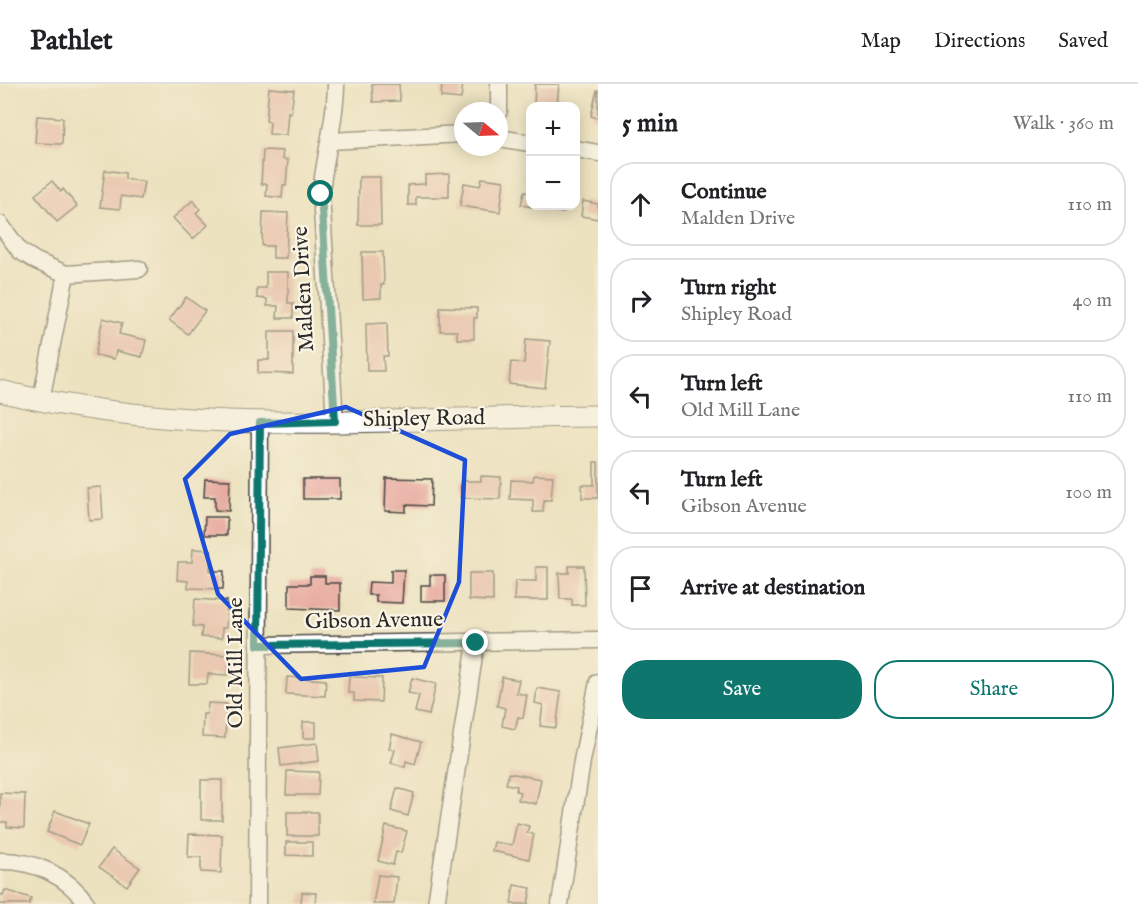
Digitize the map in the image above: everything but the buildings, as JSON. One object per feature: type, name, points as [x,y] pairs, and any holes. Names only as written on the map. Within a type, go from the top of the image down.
[{"type":"main road","name":"Shipley Road","points":[[0,391],[41,400],[171,418],[260,423],[598,416]]},
{"type":"street","name":"Malden Drive","points":[[335,421],[321,194],[336,101],[336,84]]},
{"type":"street","points":[[499,102],[500,84]]},
{"type":"street","points":[[330,141],[454,134]]},
{"type":"street","points":[[508,139],[526,142]]},
{"type":"street","points":[[580,150],[598,153]]},
{"type":"street","points":[[0,224],[20,251],[66,274],[139,269]]},
{"type":"street","points":[[41,400],[66,274]]},
{"type":"street","name":"Old Mill Lane","points":[[257,904],[260,423]]},
{"type":"street","name":"Gibson Avenue","points":[[258,645],[598,640]]},
{"type":"street","points":[[436,904],[476,643]]},
{"type":"street","points":[[560,904],[582,761],[598,682]]},
{"type":"street","points":[[0,861],[24,863],[48,871],[71,886],[87,904]]},
{"type":"highlighted area","points":[[346,407],[465,460],[459,582],[424,667],[301,679],[218,594],[185,479],[230,434]]},
{"type":"route","points":[[321,194],[335,421],[260,423],[258,645],[476,643]]}]
